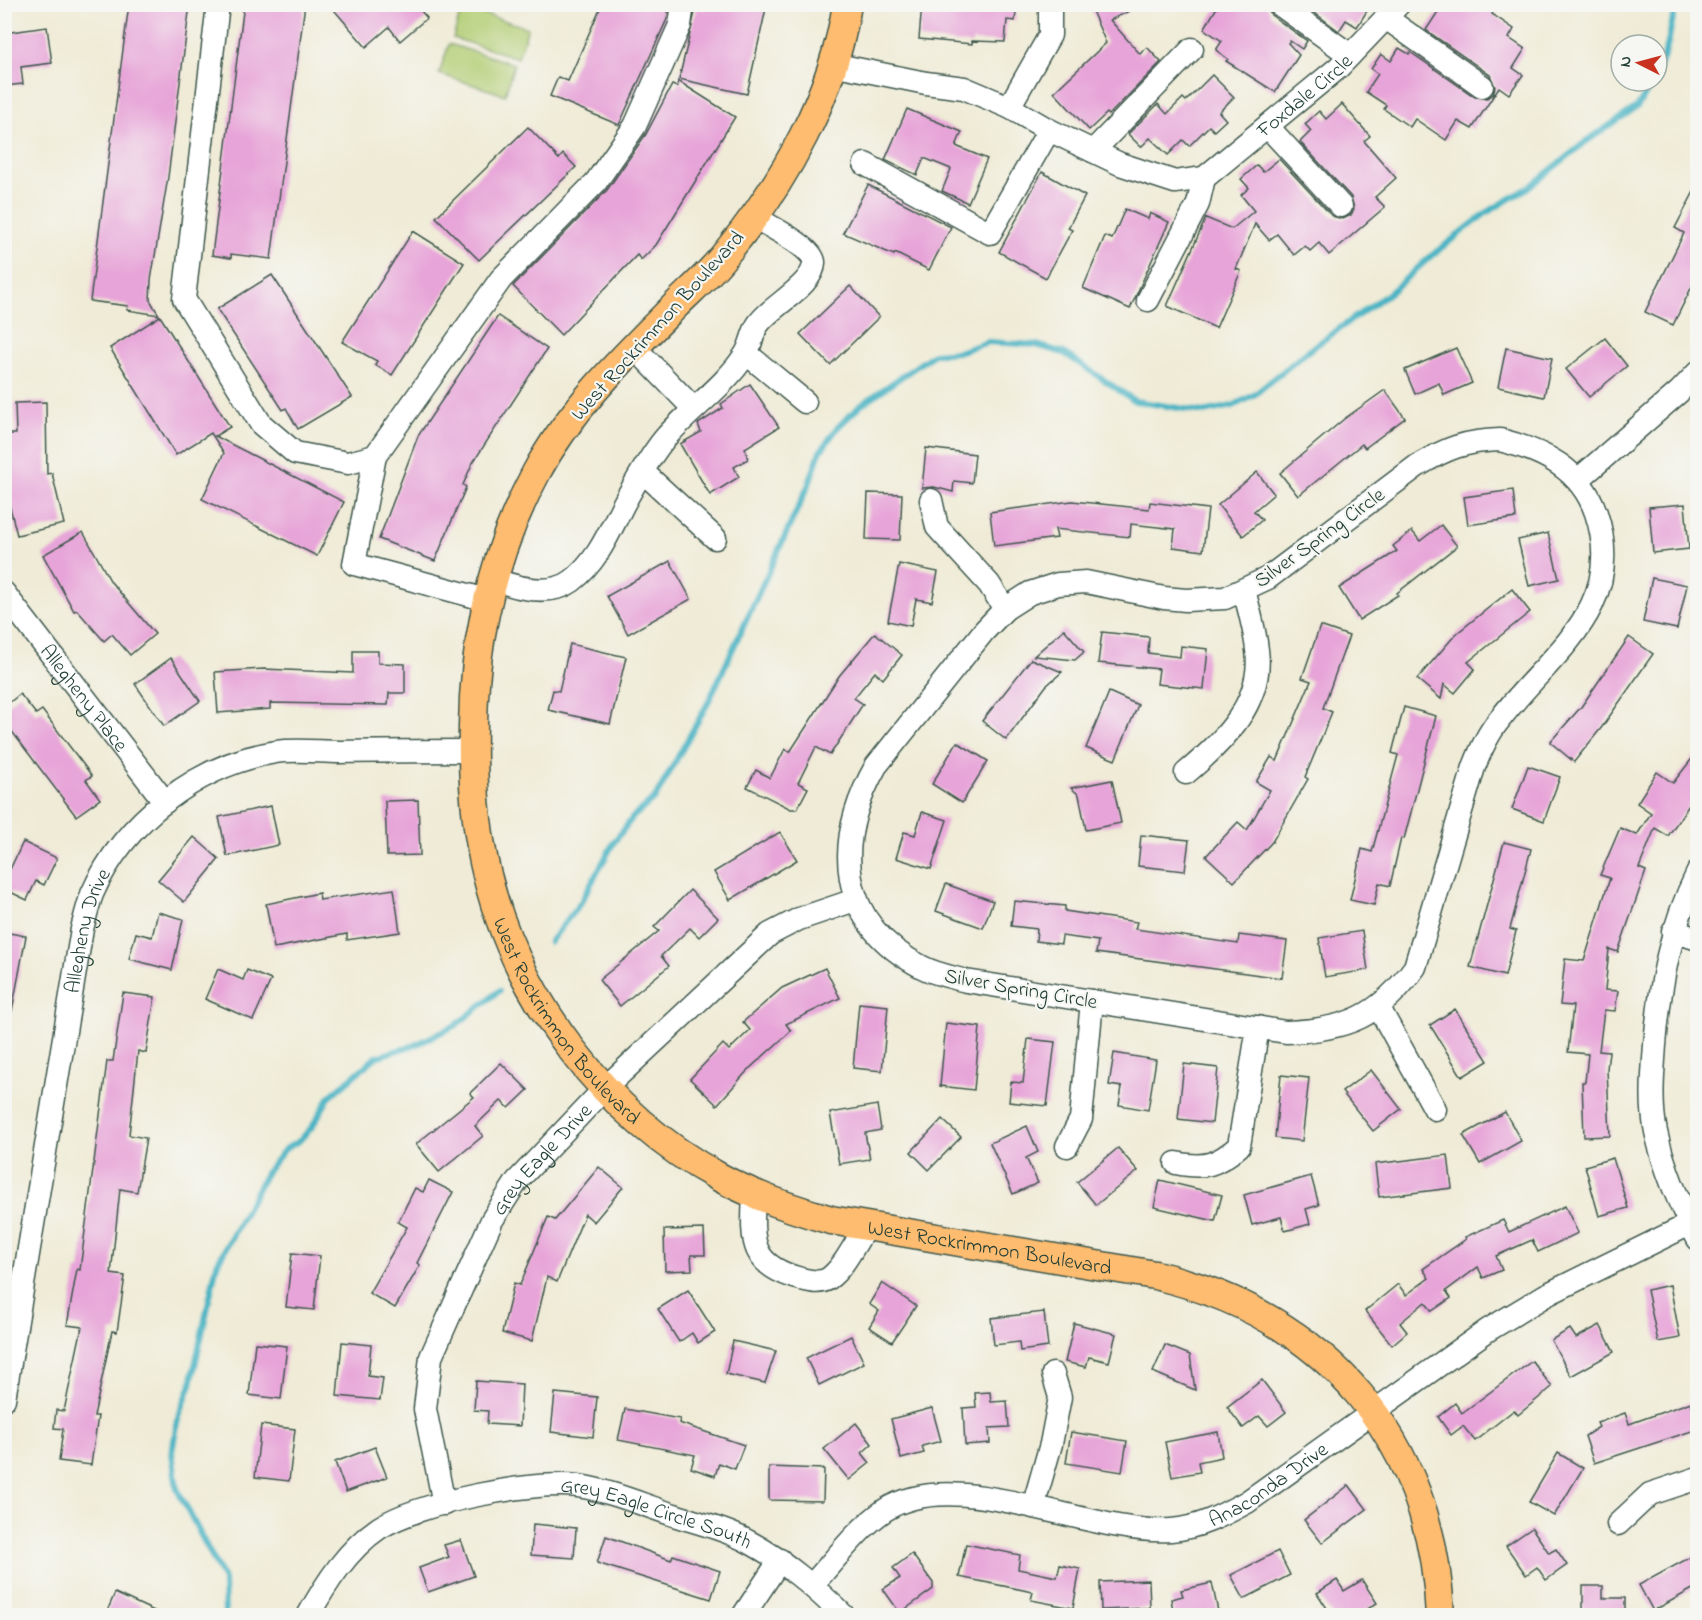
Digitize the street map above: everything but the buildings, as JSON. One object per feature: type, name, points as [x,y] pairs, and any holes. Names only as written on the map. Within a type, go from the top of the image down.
[{"type":"main road","name":"West Rockrimmon Boulevard","points":[[847,4],[832,64],[801,139],[777,184],[726,254],[586,397],[536,472],[517,511],[490,590],[476,660],[472,751],[486,875],[516,959],[556,1028],[605,1088],[647,1127],[717,1176],[754,1194],[795,1209],[866,1227],[1155,1275],[1198,1285],[1250,1308],[1309,1345],[1348,1380],[1374,1411],[1395,1448],[1425,1514],[1434,1549],[1440,1616]]},
{"type":"street","points":[[218,4],[184,299],[261,424],[295,453],[348,463],[375,456]]},
{"type":"street","points":[[683,4],[680,25],[635,126],[596,182],[501,279],[375,456],[354,564],[490,590],[518,588],[537,590],[570,583],[598,554],[643,472],[665,438],[747,354],[758,324],[809,276],[814,262],[809,251],[753,217]]},
{"type":"street","points":[[1009,107],[1050,35],[1050,4]]},
{"type":"street","points":[[1279,4],[1350,55]]},
{"type":"street","points":[[1392,11],[1482,86]]},
{"type":"street","name":"Foxdale Circle","points":[[1204,178],[1268,127],[1350,55],[1392,11]]},
{"type":"street","points":[[1093,152],[1192,49]]},
{"type":"street","points":[[832,64],[926,83],[964,88],[1009,107],[1049,130],[1120,164],[1175,182],[1204,178],[1198,204],[1148,300]]},
{"type":"street","points":[[1268,127],[1341,206]]},
{"type":"street","points":[[865,164],[990,233],[1049,130]]},
{"type":"street","points":[[634,347],[694,408]]},
{"type":"street","points":[[747,354],[805,402]]},
{"type":"street","points":[[1579,479],[1679,392],[1698,372]]},
{"type":"street","name":"Silver Spring Circle","points":[[1500,440],[1526,446],[1551,458],[1579,479],[1593,504],[1601,528],[1604,556],[1590,613],[1574,635],[1500,718],[1484,742],[1474,767],[1415,967],[1399,989],[1379,1008],[1338,1027],[1316,1031],[1286,1032],[966,981],[924,968],[884,939],[868,922],[855,900],[849,874],[848,845],[862,791],[876,766],[984,631],[1005,609],[1030,593],[1058,584],[1086,582],[1186,600],[1225,598],[1244,590],[1268,578],[1417,466],[1440,452],[1468,441],[1500,440]]},
{"type":"street","points":[[643,472],[715,538]]},
{"type":"street","points":[[931,500],[937,527],[989,584],[1005,609]]},
{"type":"street","points":[[1186,773],[1219,745],[1231,730],[1256,682],[1258,651],[1244,590]]},
{"type":"street","name":"Allegheny Place","points":[[4,593],[165,802]]},
{"type":"street","name":"Allegheny Drive","points":[[4,1399],[82,929],[92,895],[111,860],[135,830],[165,802],[202,776],[236,762],[278,752],[472,751]]},
{"type":"street","points":[[1695,1228],[1656,1131],[1653,1102],[1663,970],[1682,903],[1698,872]]},
{"type":"street","name":"Grey Eagle Drive","points":[[444,1504],[425,1409],[431,1357],[492,1220],[505,1198],[517,1181],[605,1088],[770,934],[799,920],[855,900]]},
{"type":"street","points":[[1673,932],[1698,939]]},
{"type":"street","points":[[1067,1146],[1081,1119],[1092,1001]]},
{"type":"street","points":[[1379,1008],[1435,1109]]},
{"type":"street","points":[[1176,1163],[1198,1168],[1213,1164],[1239,1146],[1258,1027]]},
{"type":"street","points":[[754,1194],[753,1233],[757,1248],[767,1264],[778,1273],[811,1281],[828,1279],[839,1267],[866,1227]]},
{"type":"street","name":"Anaconda Drive","points":[[812,1586],[866,1526],[887,1509],[937,1495],[963,1495],[1032,1507],[1127,1529],[1172,1530],[1196,1526],[1247,1502],[1516,1312],[1695,1228]]},
{"type":"street","points":[[1032,1507],[1051,1444],[1060,1397],[1053,1374]]},
{"type":"street","points":[[1618,1524],[1650,1494],[1698,1478]]},
{"type":"street","name":"Grey Eagle Circle South","points":[[308,1616],[324,1587],[361,1542],[381,1527],[412,1513],[444,1504],[527,1486],[576,1486],[597,1490],[749,1541],[780,1560],[844,1616]]},
{"type":"street","points":[[743,1616],[780,1560]]},
{"type":"green space","points":[[462,7],[528,28],[518,58],[453,38]]},
{"type":"green space","points":[[449,44],[514,64],[505,95],[439,74]]},
{"type":"waterway","points":[[1669,37],[1676,4]]},
{"type":"waterway","points":[[550,942],[581,902],[614,842],[633,817],[655,798],[708,703],[809,484],[820,452],[838,427],[861,405],[934,354],[958,352],[988,342],[1036,345],[1064,353],[1135,401],[1204,412],[1233,406],[1254,395],[1308,351],[1392,291],[1431,256],[1486,213],[1531,186],[1584,143],[1638,106],[1646,93]]},
{"type":"waterway","points":[[225,1616],[224,1580],[177,1489],[172,1452],[178,1419],[191,1384],[217,1264],[266,1173],[285,1149],[299,1141],[312,1127],[330,1096],[376,1057],[415,1045],[456,1025],[499,991]]}]
